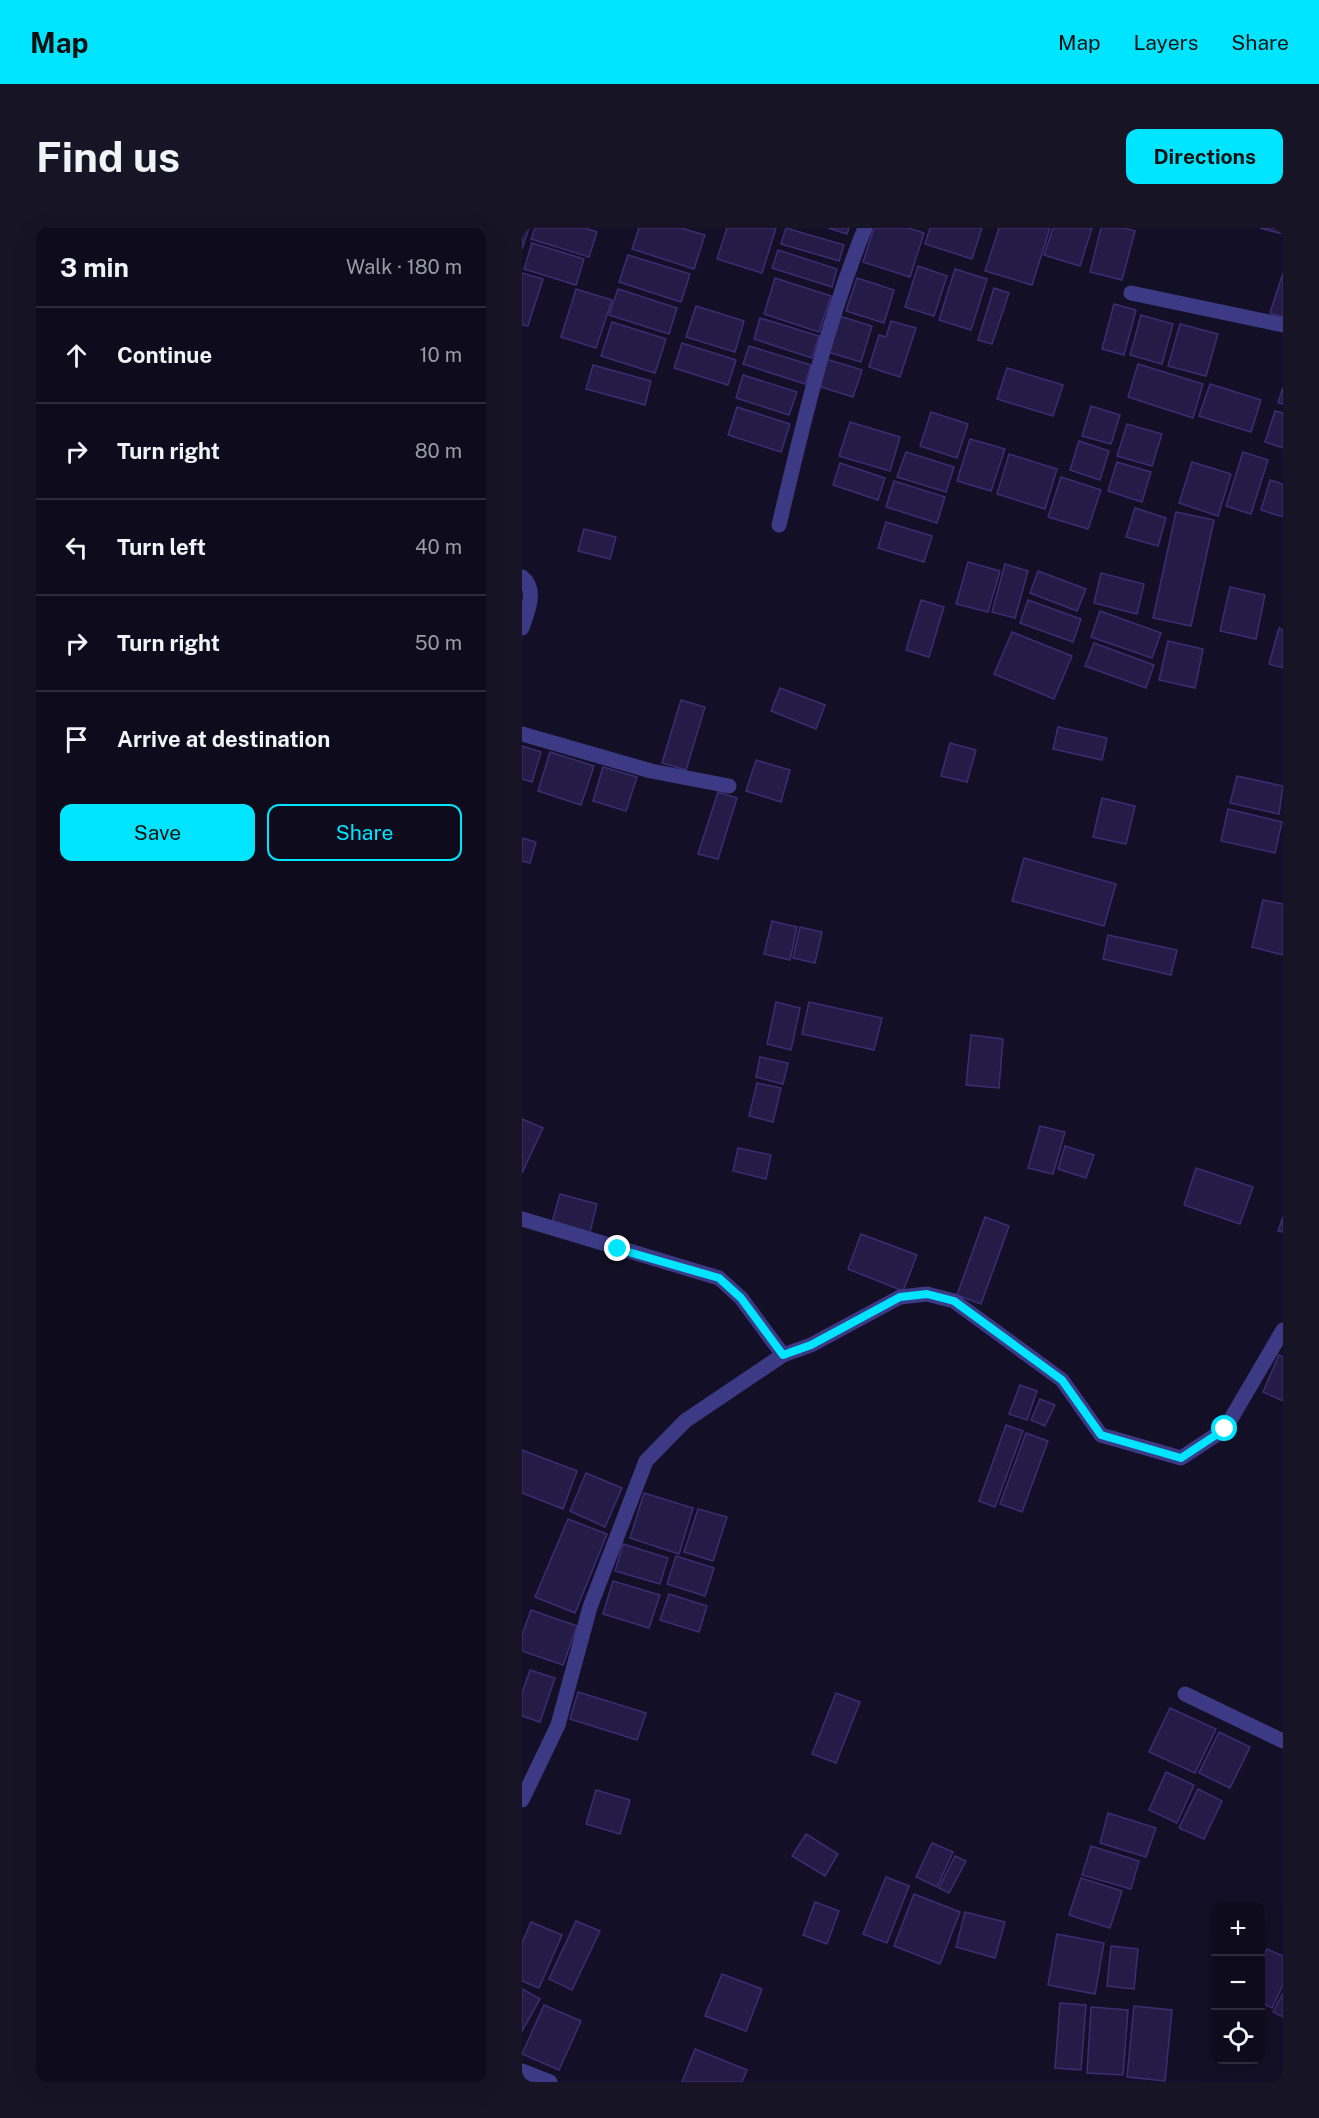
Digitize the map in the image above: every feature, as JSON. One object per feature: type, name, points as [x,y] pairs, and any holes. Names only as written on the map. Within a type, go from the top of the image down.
[{"type":"street","points":[[779,525],[820,357],[847,272],[865,228]]},
{"type":"street","points":[[1131,292],[1283,325]]},
{"type":"street","points":[[522,577],[526,580],[531,596],[522,628]]},
{"type":"street","points":[[522,734],[651,771],[729,786]]},
{"type":"street","points":[[522,1219],[719,1278],[741,1298],[783,1355]]},
{"type":"street","points":[[522,1800],[558,1725],[590,1607],[646,1461],[685,1421],[783,1355],[811,1345],[900,1297],[927,1294],[954,1301],[1062,1380],[1101,1435],[1181,1458],[1225,1429],[1283,1330]]},
{"type":"street","points":[[1185,1694],[1283,1741]]},
{"type":"street","points":[[522,2071],[550,2082]]},
{"type":"building","points":[[522,228],[529,228],[522,249]]},
{"type":"building","points":[[535,228],[585,228],[597,232],[589,257],[531,239]]},
{"type":"building","points":[[639,228],[681,228],[705,235],[694,269],[632,249]]},
{"type":"building","points":[[727,228],[776,228],[762,273],[717,259]]},
{"type":"building","points":[[786,228],[844,245],[839,261],[781,244]]},
{"type":"building","points":[[828,228],[849,228],[847,234]]},
{"type":"building","points":[[874,228],[908,228],[924,233],[910,277],[863,262]]},
{"type":"building","points":[[930,228],[982,228],[972,259],[925,244]]},
{"type":"building","points":[[999,228],[1050,228],[1032,285],[985,271]]},
{"type":"building","points":[[1053,228],[1092,228],[1080,266],[1044,255]]},
{"type":"building","points":[[1101,228],[1124,228],[1135,231],[1122,280],[1090,272]]},
{"type":"building","points":[[1260,228],[1283,228],[1283,234]]},
{"type":"building","points":[[532,243],[584,259],[576,285],[524,269]]},
{"type":"building","points":[[778,250],[837,269],[832,287],[772,268]]},
{"type":"building","points":[[628,255],[690,274],[681,302],[619,282]]},
{"type":"building","points":[[918,266],[947,276],[934,316],[905,307]]},
{"type":"building","points":[[955,269],[987,279],[971,330],[939,320]]},
{"type":"building","points":[[522,273],[543,279],[528,326],[522,325]]},
{"type":"building","points":[[1283,273],[1283,317],[1270,313]]},
{"type":"building","points":[[775,278],[831,296],[819,332],[764,314]]},
{"type":"building","points":[[857,278],[894,290],[884,323],[846,311]]},
{"type":"building","points":[[994,288],[1009,293],[992,344],[978,340]]},
{"type":"building","points":[[576,289],[612,300],[596,348],[561,337]]},
{"type":"building","points":[[618,289],[677,308],[669,334],[609,315]]},
{"type":"building","points":[[1114,304],[1136,310],[1124,355],[1102,349]]},
{"type":"building","points":[[696,306],[744,321],[735,352],[686,337]]},
{"type":"building","points":[[1141,315],[1173,324],[1162,364],[1130,355]]},
{"type":"building","points":[[839,316],[872,326],[861,362],[828,352]]},
{"type":"building","points":[[760,318],[819,336],[812,358],[754,339]]},
{"type":"building","points":[[891,321],[916,328],[900,377],[869,367],[879,335],[886,337]]},
{"type":"building","points":[[612,322],[666,339],[655,373],[601,356]]},
{"type":"building","points":[[1180,324],[1218,334],[1206,376],[1168,366]]},
{"type":"building","points":[[682,343],[736,360],[728,385],[674,368]]},
{"type":"building","points":[[749,346],[811,365],[805,384],[743,364]]},
{"type":"building","points":[[826,359],[862,370],[853,397],[818,386]]},
{"type":"building","points":[[1138,364],[1203,384],[1193,418],[1128,397]]},
{"type":"building","points":[[593,365],[651,381],[645,405],[586,389]]},
{"type":"building","points":[[1007,368],[1063,385],[1053,416],[997,399]]},
{"type":"building","points":[[743,375],[797,392],[789,415],[736,398]]},
{"type":"building","points":[[1210,384],[1261,400],[1251,432],[1199,416]]},
{"type":"building","points":[[1283,387],[1283,404],[1278,403]]},
{"type":"building","points":[[1091,406],[1120,415],[1111,444],[1082,436]]},
{"type":"building","points":[[737,407],[790,424],[781,452],[728,435]]},
{"type":"building","points":[[1275,411],[1283,413],[1283,448],[1265,442]]},
{"type":"building","points":[[931,412],[968,424],[957,458],[920,446]]},
{"type":"building","points":[[850,422],[900,437],[890,471],[839,456]]},
{"type":"building","points":[[1127,424],[1162,434],[1152,466],[1117,456]]},
{"type":"building","points":[[970,439],[1005,449],[991,491],[957,481]]},
{"type":"building","points":[[1079,441],[1109,451],[1100,480],[1070,470]]},
{"type":"building","points":[[906,452],[954,467],[946,492],[897,477]]},
{"type":"building","points":[[1243,452],[1268,460],[1251,514],[1226,506]]},
{"type":"building","points":[[1009,454],[1057,469],[1045,509],[997,494]]},
{"type":"building","points":[[1117,462],[1151,472],[1142,502],[1108,491]]},
{"type":"building","points":[[1192,462],[1231,474],[1218,516],[1179,503]]},
{"type":"building","points":[[840,463],[885,478],[878,500],[833,485]]},
{"type":"building","points":[[1061,477],[1101,490],[1088,529],[1048,517]]},
{"type":"building","points":[[1270,480],[1283,484],[1283,517],[1261,510]]},
{"type":"building","points":[[894,481],[945,497],[937,523],[886,507]]},
{"type":"building","points":[[1135,508],[1166,518],[1158,546],[1126,537]]},
{"type":"building","points":[[1176,512],[1214,520],[1191,626],[1153,618]]},
{"type":"building","points":[[886,522],[932,536],[924,562],[878,548]]},
{"type":"building","points":[[584,529],[616,537],[610,559],[578,551]]},
{"type":"building","points":[[968,562],[1000,571],[988,612],[956,604]]},
{"type":"building","points":[[1005,564],[1028,571],[1015,618],[992,612]]},
{"type":"building","points":[[1038,571],[1086,589],[1077,611],[1030,593]]},
{"type":"building","points":[[1101,573],[1144,584],[1137,614],[1094,603]]},
{"type":"building","points":[[1230,587],[1265,595],[1256,639],[1220,631]]},
{"type":"building","points":[[921,600],[944,607],[929,657],[906,650]]},
{"type":"building","points":[[1028,600],[1081,619],[1073,642],[1020,623]]},
{"type":"building","points":[[1100,611],[1161,633],[1152,658],[1091,637]]},
{"type":"building","points":[[1279,628],[1283,630],[1283,668],[1269,664]]},
{"type":"building","points":[[1012,632],[1072,656],[1054,699],[994,674]]},
{"type":"building","points":[[1168,641],[1203,649],[1195,688],[1159,680]]},
{"type":"building","points":[[1094,643],[1154,665],[1146,688],[1085,666]]},
{"type":"building","points":[[780,688],[825,705],[816,729],[771,711]]},
{"type":"building","points":[[681,700],[705,707],[686,770],[662,763]]},
{"type":"building","points":[[1058,727],[1107,738],[1102,760],[1053,749]]},
{"type":"building","points":[[950,743],[976,750],[967,782],[941,776]]},
{"type":"building","points":[[522,746],[541,752],[532,782],[522,779]]},
{"type":"building","points":[[550,752],[594,766],[581,805],[538,791]]},
{"type":"building","points":[[756,760],[790,770],[781,802],[746,791]]},
{"type":"building","points":[[603,767],[637,777],[626,811],[593,801]]},
{"type":"building","points":[[1237,776],[1283,786],[1279,814],[1230,803]]},
{"type":"building","points":[[718,792],[737,798],[718,859],[698,854]]},
{"type":"building","points":[[1102,798],[1135,806],[1126,844],[1093,837]]},
{"type":"building","points":[[1228,809],[1282,822],[1275,853],[1221,841]]},
{"type":"building","points":[[522,838],[536,842],[530,863],[522,861]]},
{"type":"building","points":[[1024,858],[1116,884],[1104,926],[1012,901]]},
{"type":"building","points":[[1263,900],[1283,904],[1283,955],[1252,947]]},
{"type":"building","points":[[772,921],[797,927],[790,960],[764,954]]},
{"type":"building","points":[[800,927],[822,932],[815,963],[793,958]]},
{"type":"building","points":[[1108,935],[1177,950],[1171,975],[1103,959]]},
{"type":"building","points":[[776,1002],[800,1008],[791,1050],[767,1044]]},
{"type":"building","points":[[809,1002],[882,1018],[874,1050],[802,1034]]},
{"type":"building","points":[[971,1035],[1003,1039],[999,1088],[966,1085]]},
{"type":"building","points":[[760,1057],[788,1063],[783,1084],[756,1077]]},
{"type":"building","points":[[757,1083],[781,1088],[773,1122],[749,1116]]},
{"type":"building","points":[[522,1119],[543,1128],[522,1173]]},
{"type":"building","points":[[1040,1126],[1065,1132],[1053,1174],[1028,1168]]},
{"type":"building","points":[[1065,1146],[1094,1155],[1086,1178],[1058,1169]]},
{"type":"building","points":[[738,1148],[771,1155],[766,1179],[733,1171]]},
{"type":"building","points":[[1196,1168],[1253,1187],[1240,1224],[1184,1205]]},
{"type":"building","points":[[560,1194],[597,1204],[589,1236],[551,1226]]},
{"type":"building","points":[[985,1217],[1009,1226],[981,1304],[957,1295]]},
{"type":"building","points":[[1283,1217],[1283,1232],[1278,1231]]},
{"type":"building","points":[[861,1234],[917,1255],[903,1291],[848,1269]]},
{"type":"building","points":[[1279,1355],[1283,1357],[1283,1401],[1263,1392]]},
{"type":"building","points":[[1020,1385],[1037,1391],[1027,1420],[1009,1414]]},
{"type":"building","points":[[1040,1399],[1055,1405],[1045,1426],[1031,1420]]},
{"type":"building","points":[[1006,1425],[1023,1431],[995,1507],[979,1501]]},
{"type":"building","points":[[1026,1433],[1048,1441],[1022,1512],[1000,1504]]},
{"type":"building","points":[[522,1450],[577,1471],[563,1509],[522,1493]]},
{"type":"building","points":[[586,1473],[622,1488],[605,1527],[570,1511]]},
{"type":"building","points":[[644,1493],[693,1508],[679,1554],[630,1538]]},
{"type":"building","points":[[698,1509],[727,1517],[713,1561],[684,1552]]},
{"type":"building","points":[[568,1519],[607,1534],[575,1613],[535,1597]]},
{"type":"building","points":[[623,1544],[668,1558],[660,1584],[615,1571]]},
{"type":"building","points":[[676,1556],[714,1568],[705,1596],[667,1584]]},
{"type":"building","points":[[613,1581],[660,1595],[649,1628],[603,1614]]},
{"type":"building","points":[[669,1594],[707,1606],[699,1632],[660,1620]]},
{"type":"building","points":[[531,1610],[577,1626],[563,1665],[522,1651],[522,1635]]},
{"type":"building","points":[[530,1670],[555,1678],[540,1722],[522,1716],[522,1693]]},
{"type":"building","points":[[578,1692],[646,1713],[637,1740],[570,1719]]},
{"type":"building","points":[[836,1693],[860,1702],[836,1763],[812,1754]]},
{"type":"building","points":[[1170,1708],[1216,1729],[1195,1773],[1149,1752]]},
{"type":"building","points":[[1219,1732],[1250,1747],[1230,1788],[1199,1773]]},
{"type":"building","points":[[1166,1772],[1194,1785],[1177,1823],[1149,1810]]},
{"type":"building","points":[[1198,1789],[1222,1801],[1204,1839],[1179,1828]]},
{"type":"building","points":[[596,1790],[630,1800],[620,1834],[586,1824]]},
{"type":"building","points":[[1108,1813],[1156,1828],[1146,1857],[1100,1843]]},
{"type":"building","points":[[806,1834],[838,1854],[825,1876],[792,1856]]},
{"type":"building","points":[[932,1843],[953,1852],[937,1887],[916,1877]]},
{"type":"building","points":[[1091,1846],[1139,1861],[1131,1889],[1082,1875]]},
{"type":"building","points":[[955,1856],[966,1861],[949,1893],[939,1888]]},
{"type":"building","points":[[886,1877],[909,1886],[887,1943],[863,1934]]},
{"type":"building","points":[[1081,1878],[1122,1891],[1110,1928],[1069,1915]]},
{"type":"building","points":[[914,1894],[960,1912],[940,1964],[894,1946]]},
{"type":"building","points":[[815,1902],[839,1911],[827,1944],[803,1935]]},
{"type":"building","points":[[965,1912],[1005,1922],[995,1958],[956,1947]]},
{"type":"building","points":[[576,1921],[600,1931],[572,1990],[549,1979]]},
{"type":"building","points":[[531,1922],[562,1935],[539,1988],[522,1981],[522,1943]]},
{"type":"building","points":[[1057,1934],[1104,1943],[1095,1994],[1048,1985]]},
{"type":"building","points":[[1111,1946],[1138,1949],[1134,1989],[1107,1986]]},
{"type":"building","points":[[1267,1949],[1283,1956],[1283,1985],[1272,2008],[1265,2004],[1265,1953]]},
{"type":"building","points":[[722,1974],[762,1989],[746,2031],[705,2016]]},
{"type":"building","points":[[522,1989],[540,1999],[522,2031]]},
{"type":"building","points":[[1283,1993],[1283,2017],[1273,2012]]},
{"type":"building","points":[[1060,2003],[1086,2005],[1081,2070],[1055,2068]]},
{"type":"building","points":[[544,2005],[581,2021],[559,2070],[522,2054]]},
{"type":"building","points":[[1134,2006],[1172,2010],[1165,2081],[1127,2077]]},
{"type":"building","points":[[1091,2007],[1128,2010],[1123,2075],[1087,2073]]},
{"type":"building","points":[[695,2049],[747,2070],[742,2082],[682,2082]]},
{"type":"route","points":[[618,1249],[719,1278],[741,1298],[783,1355],[811,1345],[900,1297],[927,1294],[954,1301],[1062,1380],[1101,1435],[1181,1458],[1225,1429]]}]
